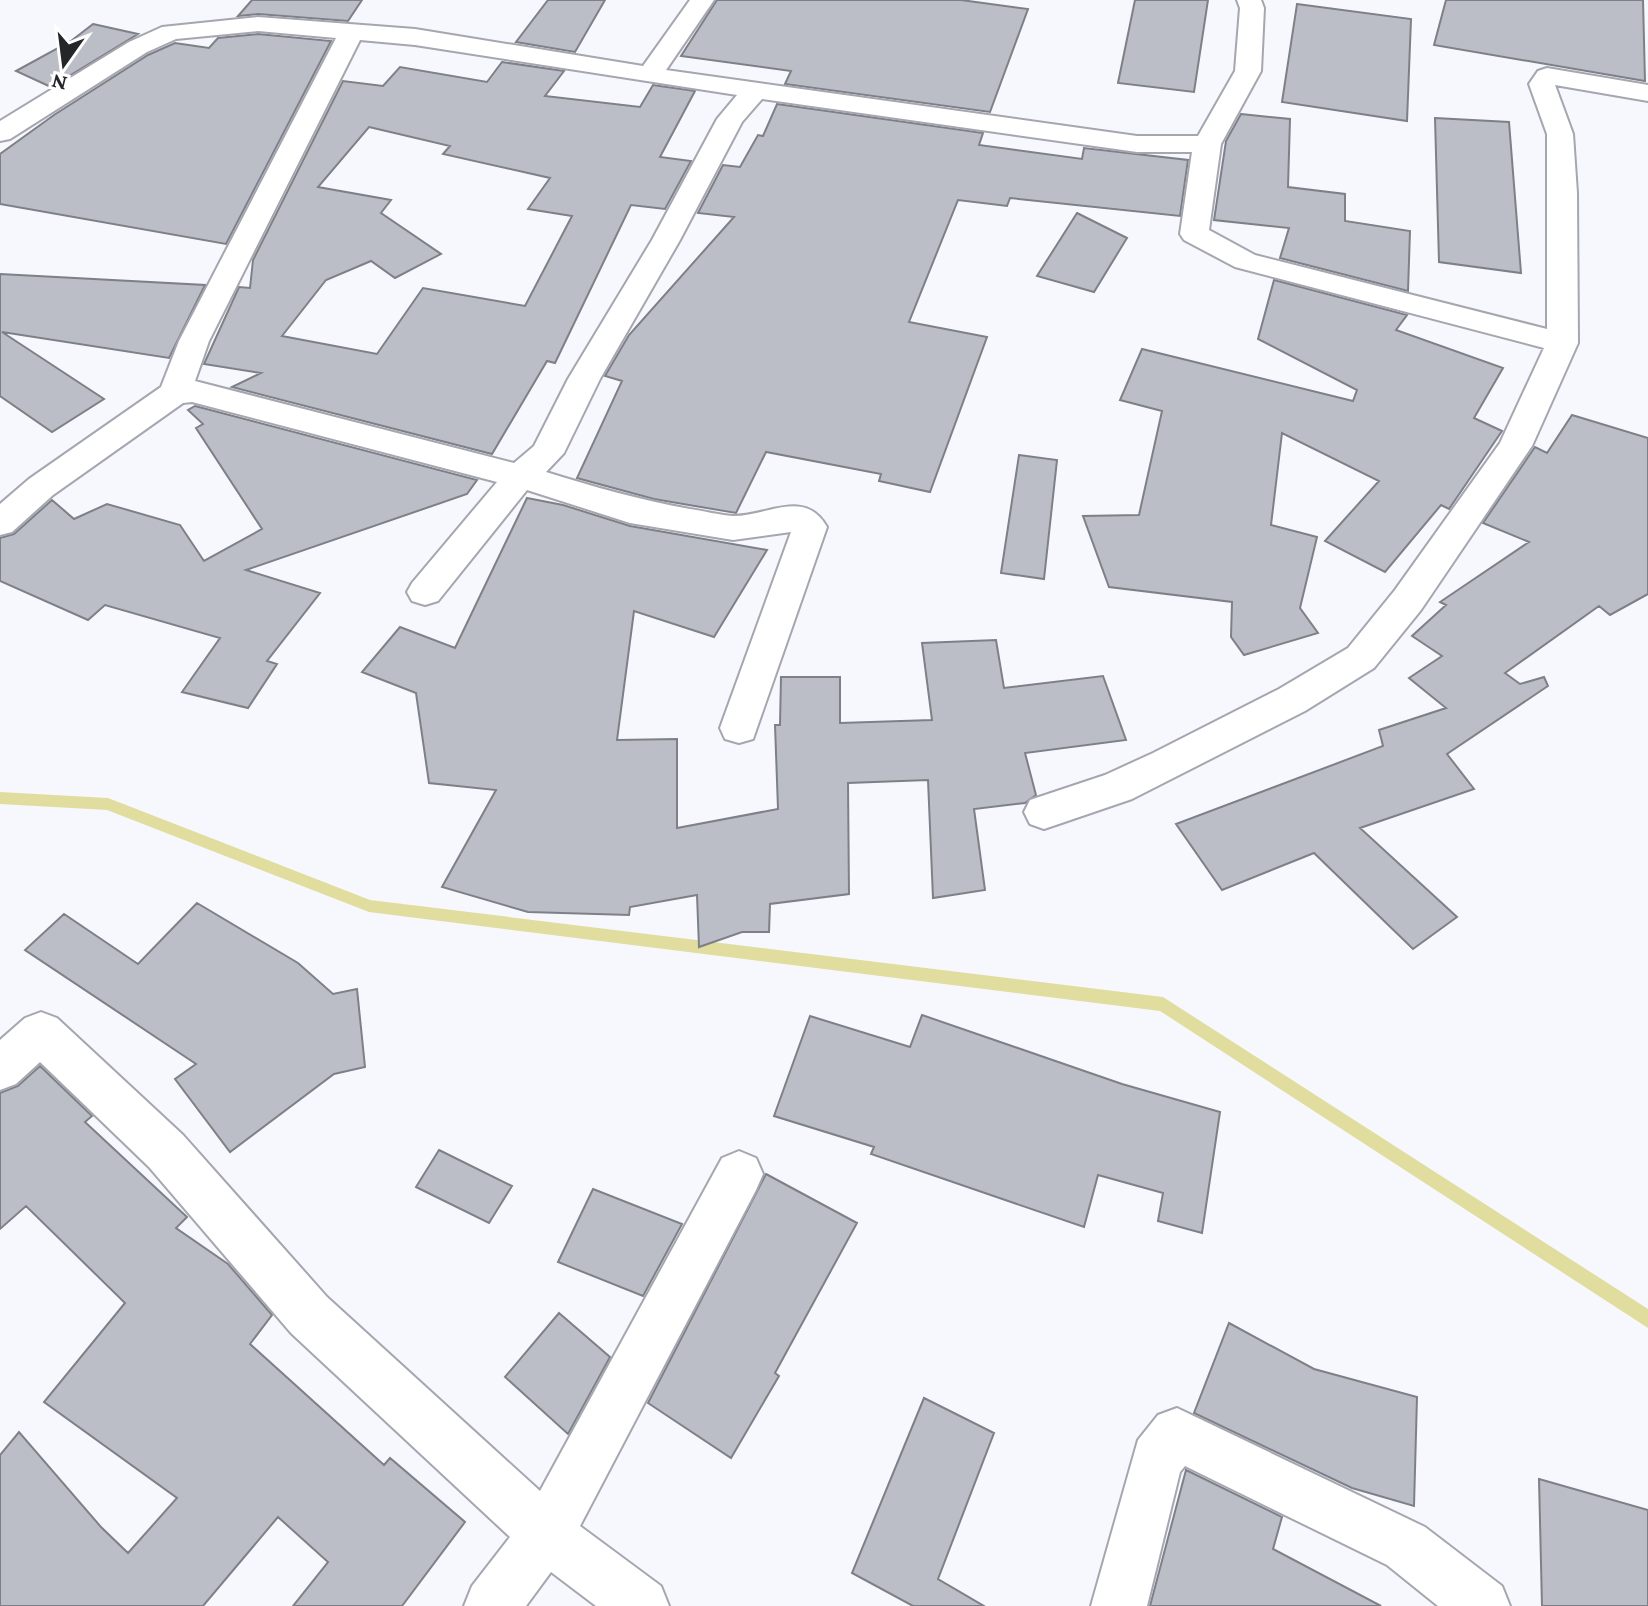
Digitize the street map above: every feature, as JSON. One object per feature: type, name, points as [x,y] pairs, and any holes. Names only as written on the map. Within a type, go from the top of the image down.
[{"type":"street","points":[[214,28],[231,0]]},
{"type":"street","points":[[650,74],[702,0]]},
{"type":"street","points":[[1249,0],[1252,8],[1248,71],[1207,144],[1194,234],[1245,261],[1562,343]]},
{"type":"street","points":[[0,133],[138,47],[171,32],[258,24],[415,37],[1137,144],[1207,144]]},
{"type":"street","points":[[175,393],[194,341],[352,31]]},
{"type":"street","points":[[1044,812],[1118,787],[1167,764],[1292,700],[1361,658],[1408,600],[1515,446],[1562,343],[1563,193],[1560,134],[1542,84],[1547,76],[1648,93]]},
{"type":"street","points":[[425,592],[520,476],[547,453],[584,379],[666,240],[730,119],[758,88]]},
{"type":"street","points":[[0,523],[41,487],[175,393],[192,391],[520,476],[630,511],[733,528],[803,518],[810,527],[739,728]]},
{"type":"street","points":[[0,1069],[41,1033],[166,1151],[309,1315],[546,1534],[641,1606]]},
{"type":"street","points":[[492,1606],[546,1534],[739,1174]]},
{"type":"street","points":[[1119,1606],[1157,1459],[1177,1434],[1406,1546],[1482,1606]]},
{"type":"building","points":[[252,0],[362,0],[348,21],[258,14],[238,16]]},
{"type":"building","points":[[548,0],[605,0],[575,52],[516,42]]},
{"type":"building","points":[[717,0],[961,0],[1028,9],[990,112],[785,84],[791,71],[681,56]]},
{"type":"building","points":[[1135,0],[1208,0],[1194,92],[1118,83]]},
{"type":"building","points":[[1446,0],[1643,0],[1645,81],[1434,45]]},
{"type":"building","points":[[1297,4],[1411,19],[1407,121],[1282,102]]},
{"type":"building","points":[[93,24],[138,34],[51,87],[16,71],[71,41]]},
{"type":"building","points":[[258,34],[331,41],[226,244],[0,204],[0,154],[54,115],[148,55],[175,43],[209,48],[218,38]]},
{"type":"building","points":[[502,62],[564,71],[545,96],[640,107],[653,85],[695,91],[660,157],[691,161],[665,209],[631,205],[555,363],[547,361],[492,454],[232,387],[261,373],[204,364],[239,287],[250,288],[253,260],[343,81],[383,86],[400,67],[487,82]],"holes":[[[369,127],[450,146],[443,154],[550,178],[528,209],[572,216],[525,306],[423,288],[377,354],[282,336],[326,280],[371,261],[395,278],[441,254],[381,213],[391,200],[318,187]]]},
{"type":"building","points":[[777,104],[983,133],[979,145],[1082,159],[1084,148],[1188,160],[1180,216],[1010,198],[1007,206],[958,200],[909,322],[987,337],[930,492],[879,481],[881,474],[766,452],[736,513],[654,499],[577,478],[622,381],[605,376],[629,335],[734,217],[698,213],[723,165],[740,167],[758,135],[763,136]]},
{"type":"building","points":[[1241,114],[1290,119],[1288,187],[1345,194],[1345,221],[1410,231],[1408,291],[1280,258],[1289,228],[1214,220],[1226,141]]},
{"type":"building","points":[[1435,118],[1509,122],[1521,273],[1439,262]]},
{"type":"building","points":[[1077,213],[1127,238],[1094,292],[1037,276]]},
{"type":"building","points":[[0,274],[205,285],[169,358],[2,332],[104,399],[52,432],[0,396]]},
{"type":"building","points":[[1274,280],[1407,315],[1396,330],[1503,368],[1474,418],[1502,431],[1449,509],[1441,505],[1385,572],[1325,541],[1379,481],[1282,433],[1271,525],[1317,537],[1300,608],[1318,633],[1244,655],[1231,637],[1232,602],[1109,587],[1083,516],[1139,515],[1162,411],[1120,400],[1142,349],[1353,401],[1357,390],[1258,339]]},
{"type":"building","points":[[195,406],[477,480],[467,494],[246,570],[320,593],[267,661],[277,664],[248,708],[182,692],[220,638],[105,605],[88,620],[0,581],[0,538],[14,534],[52,500],[74,519],[107,504],[180,525],[204,561],[262,529],[196,428],[203,424],[188,410]]},
{"type":"building","points":[[1572,415],[1648,438],[1648,594],[1610,615],[1599,606],[1505,673],[1520,684],[1544,677],[1548,686],[1447,754],[1474,789],[1360,828],[1457,917],[1413,949],[1314,853],[1222,890],[1176,824],[1383,746],[1379,730],[1446,708],[1409,678],[1442,656],[1412,636],[1446,605],[1440,602],[1529,542],[1483,523],[1535,447],[1547,453]]},
{"type":"building","points":[[1019,455],[1057,460],[1044,579],[1001,573]]},
{"type":"building","points":[[527,498],[563,505],[630,526],[767,550],[714,637],[634,611],[617,740],[677,739],[677,828],[778,809],[775,725],[780,725],[781,677],[840,677],[840,723],[932,720],[922,643],[996,640],[1004,688],[1103,676],[1126,740],[1025,753],[1036,795],[1025,803],[974,809],[985,890],[933,898],[928,780],[848,783],[849,894],[770,904],[769,932],[742,932],[699,947],[697,895],[630,907],[629,915],[528,912],[442,887],[496,790],[429,783],[416,693],[362,672],[400,627],[455,648]]},
{"type":"building","points":[[197,903],[298,963],[333,994],[357,989],[365,1067],[334,1074],[230,1152],[175,1079],[196,1064],[25,950],[64,914],[138,964]]},
{"type":"building","points":[[922,1015],[1122,1084],[1220,1112],[1202,1233],[1158,1221],[1163,1193],[1098,1175],[1084,1227],[871,1154],[874,1147],[774,1116],[810,1016],[910,1047]]},
{"type":"building","points":[[40,1066],[92,1116],[85,1122],[187,1217],[176,1228],[228,1264],[272,1315],[250,1344],[384,1465],[390,1458],[465,1522],[402,1606],[293,1606],[328,1562],[278,1517],[203,1606],[0,1606],[0,1455],[19,1432],[101,1527],[128,1553],[177,1498],[44,1402],[125,1303],[26,1206],[0,1229],[0,1093],[18,1086]]},
{"type":"building","points":[[439,1150],[512,1186],[489,1223],[416,1187]]},
{"type":"building","points":[[766,1174],[857,1223],[775,1373],[779,1376],[731,1458],[648,1403]]},
{"type":"building","points":[[593,1189],[682,1224],[643,1296],[558,1262]]},
{"type":"building","points":[[559,1313],[610,1357],[568,1434],[505,1377]]},
{"type":"building","points":[[1229,1323],[1314,1369],[1417,1397],[1414,1506],[1352,1488],[1194,1413]]},
{"type":"building","points":[[924,1398],[994,1433],[938,1579],[984,1606],[913,1606],[852,1573]]},
{"type":"building","points":[[1186,1470],[1282,1517],[1273,1549],[1381,1606],[1150,1606]]},
{"type":"building","points":[[1539,1479],[1648,1510],[1648,1606],[1542,1606]]},
{"type":"waterway","points":[[0,798],[108,804],[369,906],[1163,1004],[1648,1319]]}]
